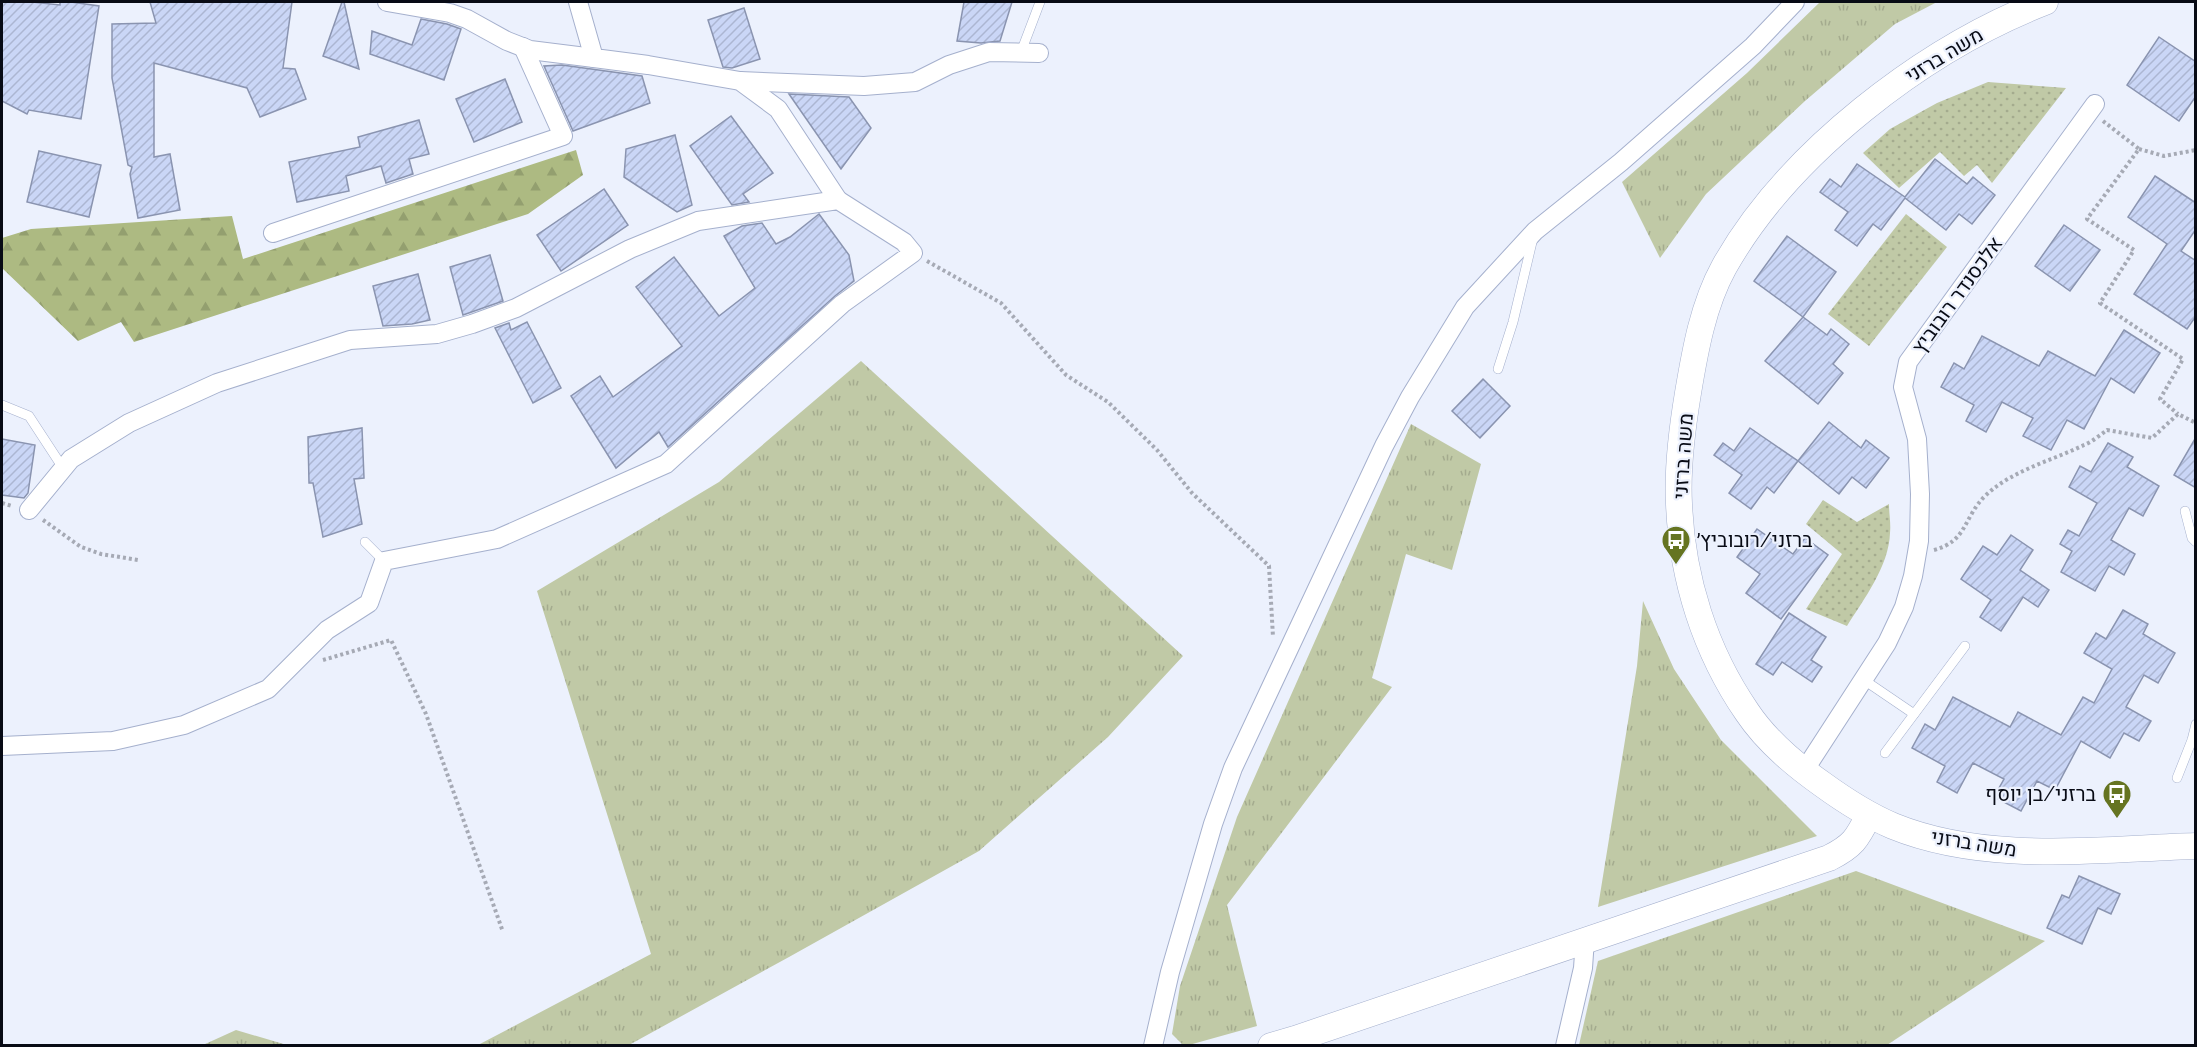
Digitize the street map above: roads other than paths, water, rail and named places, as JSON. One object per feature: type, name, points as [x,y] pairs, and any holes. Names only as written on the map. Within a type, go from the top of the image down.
[{"type":"street","points":[[387,2],[450,13],[530,50],[648,65],[740,81],[864,86],[915,82],[950,65],[989,52],[1030,53]]},
{"type":"street","points":[[578,2],[594,58]]},
{"type":"street","points":[[1153,1046],[1170,972],[1213,824],[1233,768],[1384,446],[1434,357],[1465,307],[1535,231],[1647,139],[1753,46],[1796,2]]},
{"type":"street","name":"משה ברזני","points":[[2045,2],[1997,23],[1950,48],[1911,72],[1864,110],[1792,176],[1761,213],[1723,268],[1709,300],[1693,363],[1685,411],[1678,501],[1689,586],[1705,635],[1748,714],[1782,752],[1804,771],[1869,815],[1896,828],[1926,837],[1984,848],[2016,851],[2196,846]]},
{"type":"street","points":[[273,233],[563,136],[523,48]]},
{"type":"street","points":[[2,746],[113,741],[184,725],[268,689],[327,630],[369,603],[384,561],[497,539],[666,464],[842,304],[913,254],[904,242],[838,200],[778,109],[740,81]]},
{"type":"street","name":"אלכסנדר רובוביץ","points":[[1804,771],[1887,643],[1904,607],[1913,576],[1920,494],[1917,439],[1903,387],[1908,362],[2092,108]]},
{"type":"street","points":[[29,510],[71,459],[129,423],[217,383],[350,340],[437,334],[472,324],[516,308],[630,249],[698,221],[838,200]]},
{"type":"street","points":[[1287,1043],[1585,939],[1828,858],[1848,848],[1861,832],[1869,815]]},
{"type":"street","points":[[1565,1046],[1583,968],[1585,939]]},
{"type":"lane","points":[[1030,53],[1040,2]]},
{"type":"lane","points":[[1498,369],[1513,322],[1535,231]]},
{"type":"lane","points":[[2,405],[29,416],[63,468]]},
{"type":"lane","points":[[2185,511],[2192,538],[2196,542]]},
{"type":"lane","points":[[365,542],[384,561]]},
{"type":"lane","points":[[1885,753],[1965,646]]},
{"type":"lane","points":[[1864,680],[1914,714]]},
{"type":"lane","points":[[2177,778],[2196,724]]},
{"type":"place","name":"ברזני/רובוביץ׳","points":[[1676,566]]},
{"type":"place","name":"ברזני/בן יוסף","points":[[2117,820]]}]
